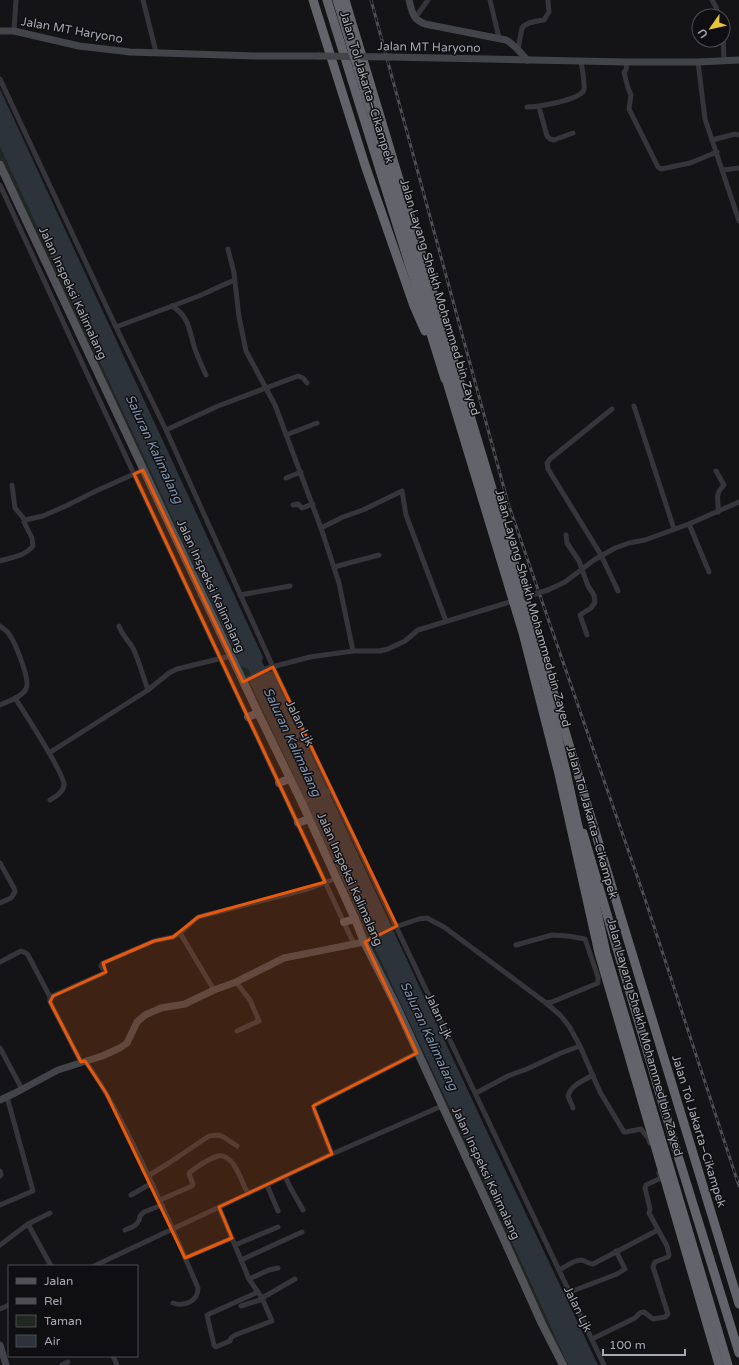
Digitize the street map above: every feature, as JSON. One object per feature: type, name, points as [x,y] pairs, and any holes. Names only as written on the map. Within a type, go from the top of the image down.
[{"type":"highway","points":[[313,0],[365,165],[414,306],[440,363]]},
{"type":"highway","name":"Jalan Tol Jakarta–Cikampek","points":[[327,0],[530,651],[677,1152],[739,1353]]},
{"type":"highway","name":"Jalan Layang Sheikh Mohammed bin Zayed","points":[[331,0],[523,633],[559,774],[599,953],[719,1365]]},
{"type":"highway","name":"Jalan Layang Sheikh Mohammed bin Zayed","points":[[337,0],[545,684],[606,953],[728,1365]]},
{"type":"highway","name":"Jalan Tol Jakarta–Cikampek","points":[[345,0],[739,1304]]},
{"type":"main road","points":[[410,0],[412,12],[419,22],[499,38],[512,43],[527,60]]},
{"type":"main road","name":"Jalan MT Haryono","points":[[0,31],[14,31],[79,46],[130,52],[255,56],[627,62],[698,62],[739,60]]},
{"type":"main road","name":"Jalan Inspeksi Kalimalang","points":[[0,165],[289,779],[303,802],[309,819],[355,919],[367,941],[542,1324],[563,1365]]},
{"type":"main road","points":[[248,717],[258,713]]},
{"type":"main road","points":[[279,783],[289,779]]},
{"type":"main road","points":[[298,823],[309,819]]},
{"type":"main road","points":[[344,922],[355,919]]},
{"type":"main road","points":[[3,1099],[58,1070],[102,1056],[123,1045],[131,1036],[138,1022],[145,1015],[161,1008],[185,1004],[214,990],[236,982],[284,958],[367,941]]},
{"type":"main road","points":[[0,1345],[6,1365]]},
{"type":"street","points":[[14,31],[16,0]]},
{"type":"street","points":[[142,0],[156,52]]},
{"type":"street","points":[[415,18],[428,0]]},
{"type":"street","points":[[490,0],[499,38]]},
{"type":"street","points":[[518,49],[522,28],[524,25],[544,20],[546,18],[549,12],[548,1]]},
{"type":"street","points":[[723,48],[724,60]]},
{"type":"street","points":[[527,107],[539,106],[573,98],[581,94],[584,86],[581,61]]},
{"type":"street","points":[[627,62],[626,70],[624,72],[632,95],[629,109],[658,167],[661,169],[690,163],[717,152]]},
{"type":"street","points":[[698,62],[705,118],[739,221]]},
{"type":"street","name":"Jalan Ljk","points":[[0,78],[116,327],[166,430],[271,668],[394,927],[476,1093],[604,1365]]},
{"type":"street","points":[[539,106],[547,136],[550,139],[554,140],[574,133]]},
{"type":"street","points":[[712,140],[735,134],[739,135]]},
{"type":"street","points":[[723,170],[739,168]]},
{"type":"street","name":"Jalan Inspeksi Kalimalang","points":[[0,185],[354,944]]},
{"type":"street","points":[[228,249],[234,272],[242,335],[246,351],[275,406],[313,504],[334,567],[353,651]]},
{"type":"street","points":[[116,327],[199,296],[232,280],[234,281]]},
{"type":"street","points":[[172,306],[180,311],[187,323],[206,375]]},
{"type":"street","points":[[166,430],[218,406],[298,376],[303,378],[307,383]]},
{"type":"street","points":[[634,406],[674,529]]},
{"type":"street","points":[[612,410],[550,459],[547,463],[548,469],[601,555],[618,591]]},
{"type":"street","points":[[286,435],[317,423]]},
{"type":"street","points":[[25,520],[43,516],[143,470]]},
{"type":"street","points":[[716,471],[724,485],[716,496],[718,512]]},
{"type":"street","points":[[286,478],[301,472]]},
{"type":"street","points":[[0,561],[22,555],[28,552],[33,546],[32,538],[24,522],[25,520],[15,508],[12,485]]},
{"type":"street","points":[[321,528],[343,517],[363,510],[402,490],[406,515],[446,621]]},
{"type":"street","points":[[243,682],[271,668],[310,657],[353,651],[380,651],[388,649],[406,641],[418,630],[558,586],[601,555],[615,548],[629,543],[645,540],[689,524],[739,502]]},
{"type":"street","points":[[293,505],[298,504],[302,508],[313,504]]},
{"type":"street","points":[[689,524],[709,572]]},
{"type":"street","points":[[566,535],[567,543],[579,561],[588,586],[594,595],[595,602],[591,608],[580,615],[587,635]]},
{"type":"street","points":[[334,567],[379,555]]},
{"type":"street","points":[[240,595],[290,586]]},
{"type":"street","points":[[0,626],[11,636],[23,666],[27,682],[26,689],[15,698],[0,705]]},
{"type":"street","points":[[119,626],[123,635],[132,646],[136,654],[148,690]]},
{"type":"street","points":[[49,753],[148,690],[169,673],[177,669],[231,656]]},
{"type":"street","points":[[15,698],[49,753],[61,776],[64,786],[61,792],[50,800]]},
{"type":"street","points":[[303,802],[330,790]]},
{"type":"street","points":[[0,863],[15,892],[11,898],[0,903]]},
{"type":"street","points":[[50,997],[104,973],[105,971],[101,966],[103,963],[154,941],[173,937],[180,933],[198,917],[308,889],[337,878]]},
{"type":"street","points":[[367,941],[394,927],[419,919],[427,918],[435,922],[546,1003],[560,1015],[569,1026],[580,1046],[600,1092],[624,1132],[642,1129],[648,1138],[661,1178],[646,1185],[645,1188],[650,1209],[649,1213],[667,1246],[669,1255],[668,1258],[655,1262],[653,1267],[668,1314],[665,1317],[655,1320],[650,1319],[644,1312],[640,1313],[635,1318],[592,1338]]},
{"type":"street","points":[[180,933],[214,990]]},
{"type":"street","points":[[516,945],[552,935],[585,939],[598,977],[598,983],[552,1002],[546,1003]]},
{"type":"street","points":[[0,962],[21,951],[26,953],[50,997],[50,1002],[83,1061],[97,1077],[106,1093],[174,1229],[198,1288],[198,1292],[193,1299],[186,1304],[179,1305],[173,1303]]},
{"type":"street","points":[[236,982],[250,1000],[259,1021],[237,1031]]},
{"type":"street","points":[[476,1093],[508,1076],[580,1046]]},
{"type":"street","points":[[0,1048],[22,1089]]},
{"type":"street","points":[[332,1154],[314,1109],[315,1105],[417,1053]]},
{"type":"street","points":[[573,1108],[568,1096],[569,1093],[578,1083],[593,1076]]},
{"type":"street","points":[[0,1205],[33,1191],[3,1099]]},
{"type":"street","points":[[96,1265],[332,1154],[442,1106]]},
{"type":"street","points":[[148,1176],[169,1164],[191,1147],[210,1136],[219,1135],[237,1146]]},
{"type":"street","points":[[125,1230],[136,1225],[140,1216],[144,1212],[192,1186],[193,1184],[189,1174],[190,1172],[208,1161],[220,1156],[227,1158],[233,1164],[248,1194]]},
{"type":"street","points":[[0,1171],[0,1176]]},
{"type":"street","points":[[285,1176],[303,1210]]},
{"type":"street","points":[[131,1195],[152,1184]]},
{"type":"street","points":[[267,1185],[278,1211]]},
{"type":"street","points":[[219,1207],[249,1279],[258,1292],[262,1299],[272,1322],[235,1336],[231,1338],[230,1341],[216,1347],[214,1345],[207,1315],[258,1292]]},
{"type":"street","points":[[0,1245],[28,1224],[50,1213]]},
{"type":"street","points":[[28,1224],[50,1265]]},
{"type":"street","points":[[235,1245],[278,1227]]},
{"type":"street","points":[[559,1270],[579,1260],[584,1260],[588,1264],[593,1264],[658,1230]]},
{"type":"street","points":[[241,1260],[302,1232]]},
{"type":"street","points":[[186,1258],[232,1238]]},
{"type":"street","points":[[570,1292],[617,1274],[625,1269],[616,1252]]},
{"type":"street","points":[[249,1279],[269,1270],[278,1268]]},
{"type":"street","points":[[241,1306],[262,1299],[296,1279]]},
{"type":"street","points":[[62,1365],[68,1362]]},
{"type":"highlighted area","points":[[143,470],[243,682],[273,667],[397,926],[365,942],[417,1053],[313,1106],[332,1154],[219,1207],[232,1238],[185,1258],[106,1093],[85,1061],[81,1062],[50,1002],[53,996],[106,972],[103,963],[154,941],[173,937],[198,917],[325,882],[134,474]]},
{"type":"green space","points":[[0,147],[241,666],[248,669],[251,677],[249,681],[568,1365],[563,1365],[0,167]]},
{"type":"water","name":"Saluran Kalimalang","points":[[0,89],[263,657],[262,662],[267,671],[273,672],[490,1138],[598,1365],[568,1365],[469,1149],[249,681],[251,677],[248,669],[241,666],[0,147]]},
{"type":"railway","points":[[371,0],[508,503],[644,896],[739,1186]]}]
